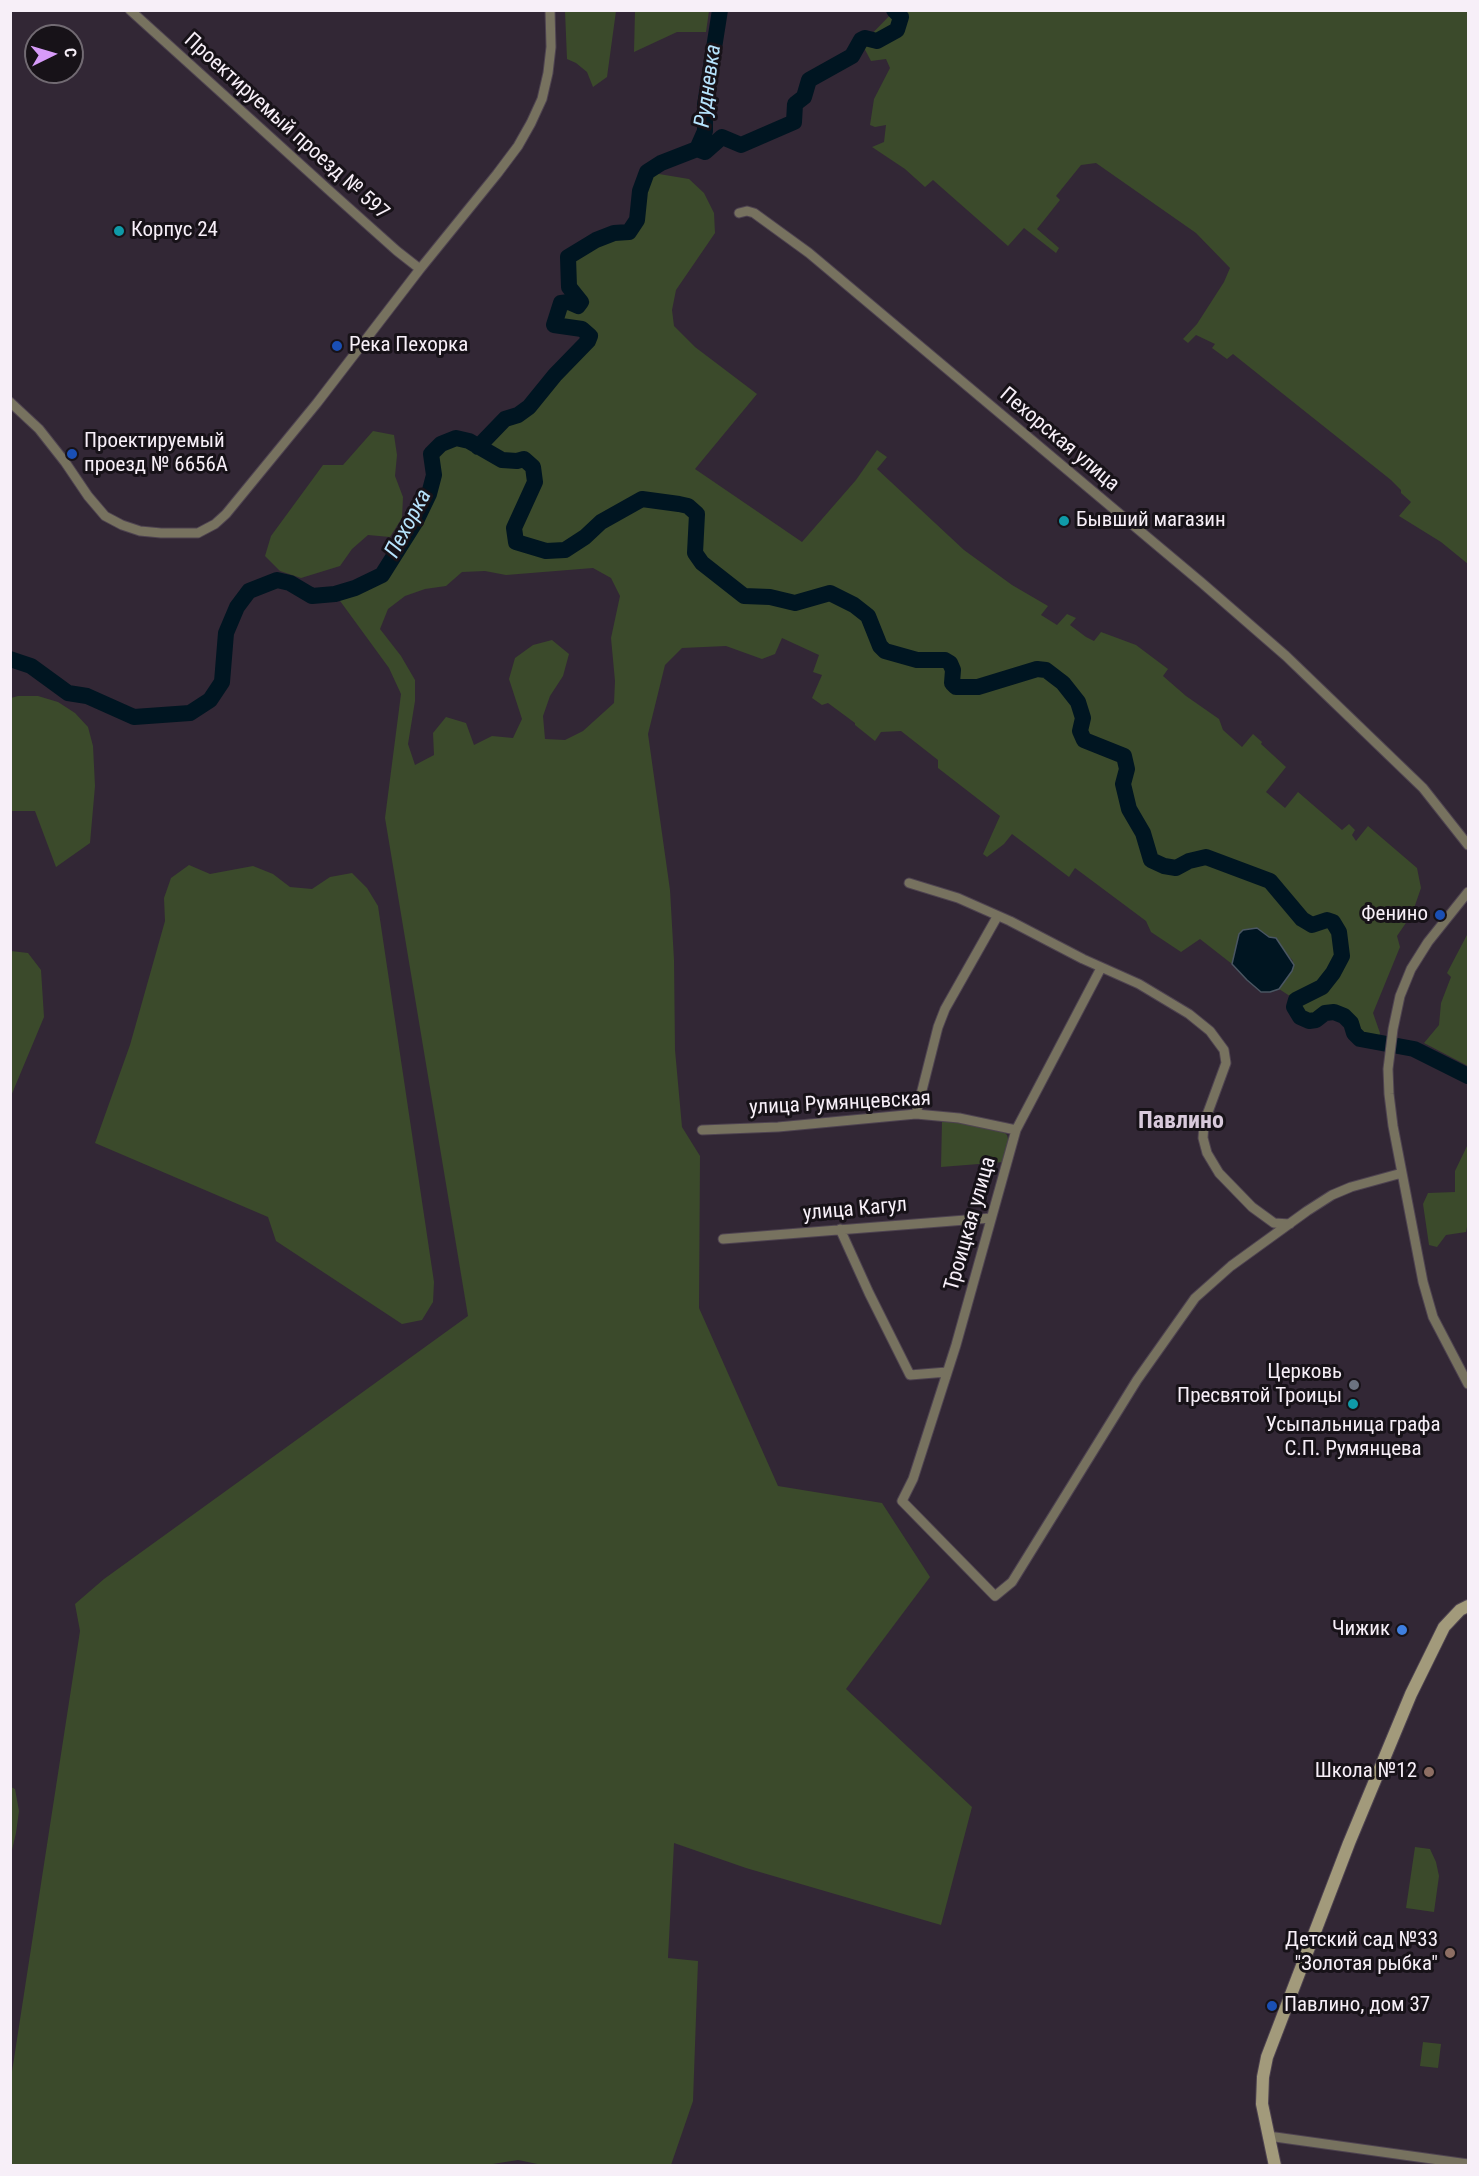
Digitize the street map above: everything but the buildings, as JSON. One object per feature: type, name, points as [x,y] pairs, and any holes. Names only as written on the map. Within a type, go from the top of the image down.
[{"type":"main road","points":[[1275,2166],[1262,2104],[1262,2086],[1275,2034],[1349,1843],[1411,1694],[1444,1627],[1460,1610],[1468,1606]]},
{"type":"street","name":"Проектируемый проезд № 597","points":[[130,10],[339,200],[420,269]]},
{"type":"street","points":[[10,402],[39,429],[105,516],[122,525],[141,531],[198,533],[226,514],[317,403],[420,269],[497,174],[531,123],[542,99],[548,73],[551,48],[550,10]]},
{"type":"street","name":"Пехорская улица","points":[[739,213],[754,213],[809,253],[1202,583],[1286,656],[1423,788],[1468,845]]},
{"type":"street","points":[[909,883],[958,898],[1156,993],[1190,1014],[1210,1031],[1224,1050],[1226,1064],[1204,1123],[1203,1138],[1207,1153],[1220,1173],[1252,1207],[1274,1223],[1290,1224],[1307,1210],[1332,1195],[1351,1187],[1402,1173]]},
{"type":"street","points":[[1468,892],[1428,942],[1411,969],[1400,996],[1389,1058],[1389,1094],[1424,1282],[1433,1317],[1468,1384]]},
{"type":"street","points":[[916,1114],[938,1027],[945,1009],[997,917]]},
{"type":"street","name":"Троицкая улица","points":[[1101,968],[1016,1130],[947,1372],[913,1479],[902,1501],[995,1596],[1012,1581],[1137,1380],[1195,1298],[1213,1280],[1290,1224]]},
{"type":"street","name":"улица Румянцевская","points":[[702,1130],[812,1124],[916,1114],[959,1118],[1016,1130]]},
{"type":"street","name":"улица Кагул","points":[[723,1239],[991,1218]]},
{"type":"street","points":[[840,1229],[910,1375],[947,1372]]},
{"type":"street","points":[[1268,2136],[1468,2164]]},
{"type":"green space","points":[[635,10],[709,11],[706,32],[677,32],[634,52]]},
{"type":"green space","points":[[895,10],[1468,11],[1468,564],[1441,542],[1399,516],[1411,502],[1391,480],[1233,354],[1227,359],[1212,348],[1215,344],[1196,335],[1188,343],[1183,339],[1197,324],[1224,282],[1230,268],[1196,233],[1096,163],[1081,165],[1056,196],[1060,200],[1037,229],[1059,248],[1056,253],[1024,228],[1008,246],[933,180],[925,187],[905,169],[872,147],[884,142],[886,125],[875,127],[870,125],[874,99],[890,68],[886,59],[871,61],[862,44]]},
{"type":"green space","points":[[565,11],[616,11],[607,77],[593,87],[587,72],[567,59]]},
{"type":"green space","points":[[647,172],[689,179],[704,193],[714,213],[715,233],[676,290],[672,310],[674,326],[695,347],[757,394],[695,469],[802,542],[856,480],[877,450],[887,457],[877,469],[964,550],[1012,585],[1048,606],[1041,615],[1057,625],[1067,614],[1076,618],[1070,625],[1094,641],[1101,632],[1136,645],[1168,669],[1163,676],[1186,696],[1219,719],[1223,730],[1242,747],[1253,734],[1286,767],[1266,792],[1285,808],[1298,792],[1342,830],[1349,824],[1355,830],[1352,835],[1356,841],[1368,826],[1417,868],[1421,888],[1412,914],[1397,936],[1400,947],[1373,1013],[1380,1033],[1379,1038],[1363,1034],[1358,1021],[1336,1008],[1313,1016],[1305,1013],[1296,1000],[1279,989],[1292,971],[1293,961],[1273,937],[1263,932],[1239,934],[1232,964],[1200,939],[1181,952],[1151,932],[1146,921],[1075,868],[1069,877],[1012,834],[1004,844],[987,857],[983,854],[1000,816],[938,768],[938,760],[901,731],[881,732],[875,741],[828,703],[822,705],[812,698],[822,675],[813,672],[819,655],[782,638],[775,654],[762,659],[726,646],[682,648],[665,665],[648,734],[670,890],[674,960],[675,1050],[682,1127],[700,1156],[699,1308],[778,1486],[882,1503],[930,1577],[846,1689],[972,1807],[941,1925],[746,1868],[674,1843],[668,1958],[698,1961],[693,2101],[671,2165],[547,2166],[518,2160],[480,2166],[11,2166],[11,2078],[80,1631],[75,1604],[104,1579],[468,1316],[385,818],[401,694],[389,668],[335,594],[355,588],[382,575],[416,521],[429,494],[434,475],[431,454],[441,444],[456,438],[469,441],[478,447],[505,419],[518,415],[529,407],[555,375],[588,341],[590,336],[582,329],[554,325],[561,303],[569,302],[578,306],[580,302],[569,287],[568,257],[596,240],[614,233],[629,232],[637,220],[640,191]],"holes":[[[593,568],[611,578],[620,596],[611,638],[615,681],[614,703],[583,731],[565,740],[545,739],[543,716],[550,696],[563,676],[569,654],[552,640],[533,645],[515,658],[509,679],[522,719],[513,738],[492,736],[474,745],[466,723],[446,717],[433,733],[434,755],[415,765],[408,744],[415,701],[415,680],[401,656],[380,629],[388,609],[405,596],[425,589],[446,586],[462,572],[485,571],[506,575]]]},
{"type":"green space","points":[[373,431],[394,435],[397,455],[395,476],[403,497],[402,518],[390,537],[368,535],[352,549],[340,566],[301,578],[280,571],[265,556],[271,536],[323,465],[343,465]]},
{"type":"green space","points":[[38,696],[58,702],[75,713],[88,727],[93,746],[95,786],[90,843],[56,867],[35,811],[11,811],[11,698]]},
{"type":"green space","points":[[189,865],[210,874],[253,866],[273,874],[290,887],[312,889],[330,877],[352,873],[367,888],[378,906],[434,1282],[433,1302],[422,1320],[402,1324],[276,1241],[268,1217],[95,1143],[130,1045],[165,921],[164,898],[171,878]]},
{"type":"green space","points":[[1468,933],[1468,1066],[1424,1043],[1439,1025],[1441,1003],[1451,977],[1447,973]]},
{"type":"green space","points":[[11,951],[28,953],[41,970],[44,1017],[11,1096]]},
{"type":"green space","points":[[942,1121],[959,1121],[1002,1130],[1009,1142],[1004,1162],[941,1167]]},
{"type":"green space","points":[[1468,1144],[1466,1232],[1446,1235],[1437,1247],[1429,1245],[1423,1204],[1428,1193],[1455,1192],[1455,1171]]},
{"type":"green space","points":[[11,1787],[15,1789],[19,1811],[11,1854]]},
{"type":"green space","points":[[1415,1847],[1430,1849],[1436,1862],[1439,1876],[1434,1912],[1406,1908]]},
{"type":"green space","points":[[1423,2042],[1441,2044],[1438,2068],[1420,2066]]},
{"type":"water","points":[[1257,928],[1269,937],[1276,938],[1294,965],[1279,989],[1270,992],[1261,992],[1232,964],[1239,934],[1243,930]]},
{"type":"waterway","name":"Рудневка","points":[[478,447],[505,419],[518,415],[529,407],[555,375],[588,341],[590,336],[582,329],[554,325],[561,303],[569,302],[578,306],[581,302],[569,287],[568,257],[596,240],[614,233],[629,232],[637,220],[640,191],[647,172],[661,163],[697,149],[705,131],[705,105],[720,10]]},
{"type":"waterway","points":[[697,149],[705,152],[722,137],[741,145],[794,122],[795,104],[804,97],[809,80],[852,56],[861,40],[865,38],[877,41],[897,30],[901,17],[894,10]]},
{"type":"waterway","name":"Пехорка","points":[[10,659],[31,666],[68,693],[87,696],[134,717],[190,713],[210,700],[222,682],[226,633],[237,607],[249,591],[277,580],[290,583],[312,596],[335,594],[355,588],[382,575],[416,521],[429,494],[434,475],[431,454],[441,444],[456,438],[469,441],[502,460],[524,459],[533,467],[535,482],[514,528],[516,542],[546,551],[565,550],[585,537],[601,522],[642,499],[688,506],[697,514],[695,553],[702,563],[744,596],[770,597],[795,603],[830,593],[854,605],[868,616],[880,646],[885,651],[917,660],[945,660],[950,663],[953,670],[952,683],[956,687],[978,687],[1037,669],[1046,670],[1063,683],[1078,702],[1083,718],[1080,731],[1084,740],[1124,756],[1127,769],[1123,784],[1129,809],[1143,833],[1151,860],[1176,868],[1189,861],[1206,857],[1270,881],[1302,919],[1312,925],[1327,920],[1333,922],[1339,932],[1342,956],[1322,987],[1296,1000],[1294,1007],[1300,1017],[1309,1021],[1316,1020],[1325,1013],[1334,1012],[1344,1016],[1351,1023],[1354,1033],[1360,1039],[1414,1049],[1468,1076]]},
{"type":"place","name":"Корпус 24","points":[[119,231]]},
{"type":"place","name":"Река Пехорка","points":[[337,346]]},
{"type":"place","name":"Проектируемый проезд № 6656А","points":[[72,454]]},
{"type":"place","name":"Бывший магазин","points":[[1064,521]]},
{"type":"place","name":"Фенино","points":[[1440,915]]},
{"type":"place","name":"Церковь Пресвятой Троицы","points":[[1354,1385]]},
{"type":"place","name":"Усыпальница графа С.П. Румянцева","points":[[1353,1404]]},
{"type":"place","name":"Чижик","points":[[1402,1630]]},
{"type":"place","name":"Школа №12","points":[[1429,1772]]},
{"type":"place","name":"Детский сад №33 \"Золотая рыбка\"","points":[[1450,1953]]},
{"type":"place","name":"Павлино, дом 37","points":[[1272,2006]]},
{"type":"district","name":"Павлино","points":[[1181,1122]]}]
